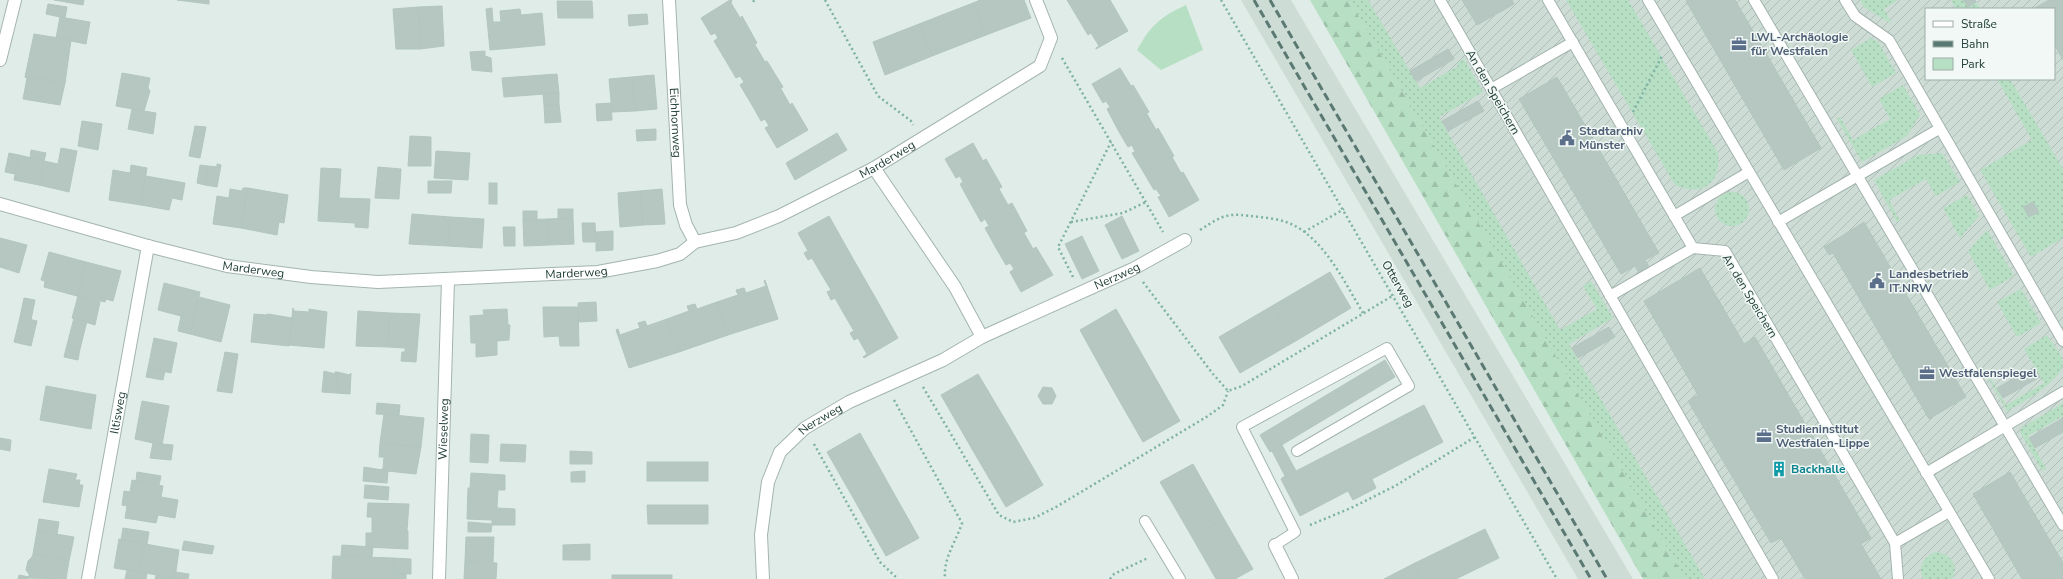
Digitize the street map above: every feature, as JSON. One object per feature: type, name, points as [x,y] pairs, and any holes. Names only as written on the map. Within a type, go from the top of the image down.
[{"type":"street","points":[[0,60],[15,0]]},
{"type":"street","name":"Eichhornweg","points":[[669,0],[680,205],[686,225],[695,242]]},
{"type":"street","points":[[1036,0],[1051,38]]},
{"type":"street","name":"Marderweg","points":[[0,204],[148,246],[227,266],[311,277],[378,282],[598,272],[657,261],[680,254],[695,242],[736,233],[779,216],[874,168],[1040,66],[1051,38]]},
{"type":"street","points":[[874,168],[955,287],[982,338]]},
{"type":"street","name":"Nerzweg","points":[[763,579],[761,535],[768,482],[780,452],[805,428],[849,402],[916,372],[982,338],[1133,269],[1185,240]]},
{"type":"street","name":"Iltisweg","points":[[88,579],[148,246]]},
{"type":"street","name":"Wieselweg","points":[[439,579],[448,280]]},
{"type":"street","points":[[1275,545],[1292,579]]},
{"type":"lane","name":"An den Speichern","points":[[1440,0],[1773,579]]},
{"type":"lane","points":[[1548,0],[1693,248],[1610,296]]},
{"type":"lane","points":[[1648,0],[1989,579]]},
{"type":"lane","points":[[1754,0],[2063,525]]},
{"type":"lane","points":[[1846,0],[1855,16],[1889,40],[1939,129],[2063,341]]},
{"type":"lane","points":[[1491,89],[1573,42]]},
{"type":"lane","points":[[1778,222],[1939,129]]},
{"type":"lane","points":[[1674,216],[1749,172]]},
{"type":"lane","name":"An den Speichern","points":[[1693,248],[1725,251],[1895,543],[1898,579]]},
{"type":"lane","points":[[1275,545],[1295,532],[1242,427],[1388,348],[1410,386],[1297,451]]},
{"type":"lane","points":[[1926,473],[2063,392]]},
{"type":"lane","points":[[1895,543],[1949,512]]},
{"type":"lane","points":[[1145,521],[1180,579]]},
{"type":"path","points":[[753,0],[754,2],[756,0]]},
{"type":"path","points":[[825,0],[878,96],[911,121],[922,139]]},
{"type":"path","name":"Otterweg","points":[[1221,0],[1394,295],[1557,579]]},
{"type":"path","points":[[1051,38],[1172,247]]},
{"type":"path","points":[[1624,130],[1671,40]]},
{"type":"path","points":[[1080,293],[1058,247],[1111,142]]},
{"type":"path","points":[[1071,222],[1123,213],[1146,202]]},
{"type":"path","points":[[1304,232],[1344,209]]},
{"type":"path","points":[[1185,240],[1222,216],[1238,215],[1288,222],[1311,237],[1334,264],[1363,314]]},
{"type":"path","points":[[1133,269],[1213,374],[1228,391]]},
{"type":"path","points":[[1228,391],[1242,386],[1394,295]]},
{"type":"path","points":[[916,372],[922,386],[999,515],[1013,522],[1034,518],[1056,508],[1208,416],[1223,405],[1228,391]]},
{"type":"path","points":[[887,384],[897,407],[962,523],[958,535],[947,556],[944,570],[946,579]]},
{"type":"path","points":[[805,428],[880,562],[898,579]]},
{"type":"path","points":[[1295,532],[1351,508],[1395,486],[1475,437]]},
{"type":"path","points":[[1110,579],[1114,574],[1163,550]]},
{"type":"shaded area","points":[[1241,0],[1291,0],[1633,579],[1578,579]]},
{"type":"shaded area","points":[[1337,0],[2063,0],[2063,579],[1672,579]]},
{"type":"green space","points":[[1310,0],[1349,0],[1685,579],[1643,579]]},
{"type":"green space","points":[[1349,0],[1368,0],[1420,88],[1458,66],[1457,63],[1464,59],[1483,92],[1439,117],[1560,330],[1597,309],[1583,286],[1591,281],[1613,318],[1569,344],[1705,579],[1685,579]]},
{"type":"green space","points":[[1566,0],[1628,0],[1718,153],[1717,172],[1708,185],[1702,188],[1694,189],[1675,185]]},
{"type":"green space","points":[[1860,0],[1898,0],[1884,9],[1891,22],[1890,23],[1864,7]]},
{"type":"green space","points":[[1951,0],[1963,0],[1968,7],[1976,2],[1980,7],[1978,8],[1955,8]]},
{"type":"green space","points":[[1186,5],[1203,50],[1161,70],[1137,50],[1147,34],[1157,23],[1169,14]]},
{"type":"green space","points":[[1871,38],[1878,42],[1896,73],[1872,87],[1851,50]]},
{"type":"green space","points":[[1998,80],[2011,80],[2063,169],[2063,238],[2031,257],[1980,170],[2032,140]]},
{"type":"green space","points":[[1903,85],[1920,115],[1907,136],[1862,162],[1837,119],[1840,117],[1853,140],[1890,119],[1879,99]]},
{"type":"green space","points":[[1942,153],[1960,182],[1936,196],[1926,179],[1889,200],[1900,221],[1897,222],[1874,180],[1918,155]]},
{"type":"green space","points":[[1729,192],[1735,192],[1739,193],[1746,199],[1749,209],[1748,216],[1742,223],[1735,226],[1729,226],[1725,225],[1718,219],[1715,212],[1715,206],[1716,202],[1722,195]]},
{"type":"green space","points":[[1967,195],[1979,216],[1960,238],[1943,208]]},
{"type":"green space","points":[[1987,230],[2014,276],[1990,290],[1968,251]]},
{"type":"green space","points":[[2021,289],[2041,323],[2017,337],[1997,302]]},
{"type":"green space","points":[[2047,335],[2062,359],[2063,362],[2061,369],[2056,377],[2040,391],[2007,411],[1983,369],[1985,369],[2006,405],[2044,383],[2024,349]]},
{"type":"green space","points":[[2063,403],[2063,416],[2028,436],[2046,469],[2042,471],[2020,432],[2021,428]]},
{"type":"green space","points":[[1935,552],[1949,557],[1952,561],[1955,569],[1952,579],[1924,579],[1921,570],[1922,563]]},
{"type":"building","points":[[54,0],[84,0],[83,5]]},
{"type":"building","points":[[177,0],[209,0],[209,4]]},
{"type":"building","points":[[732,0],[731,3],[740,18],[742,16],[757,43],[726,61],[714,41],[718,38],[715,33],[711,35],[701,18]]},
{"type":"building","points":[[980,0],[1024,0],[1031,18],[986,35],[973,3]]},
{"type":"building","points":[[1067,0],[1110,0],[1128,31],[1096,49],[1099,46],[1091,33],[1088,35]]},
{"type":"building","points":[[1462,0],[1512,0],[1514,4],[1477,25]]},
{"type":"building","points":[[1735,0],[1821,148],[1784,170],[1686,1]]},
{"type":"building","points":[[1963,0],[1975,0],[1976,2],[1968,7]]},
{"type":"building","points":[[2049,0],[2063,0],[2063,60],[2055,46],[2055,8],[2035,8]]},
{"type":"building","points":[[557,1],[592,1],[593,18],[558,18]]},
{"type":"building","points":[[973,3],[986,35],[932,56],[919,24]]},
{"type":"building","points":[[48,4],[67,7],[65,18],[46,14]]},
{"type":"building","points":[[442,6],[444,46],[420,49],[418,7]]},
{"type":"building","points":[[418,7],[420,49],[396,49],[393,9]]},
{"type":"building","points":[[492,8],[493,22],[501,22],[500,11],[520,9],[521,15],[542,13],[545,45],[490,50],[486,9]]},
{"type":"building","points":[[647,14],[648,24],[629,26],[628,15]]},
{"type":"building","points":[[60,17],[90,22],[86,44],[56,38]]},
{"type":"building","points":[[919,24],[932,56],[885,75],[873,42]]},
{"type":"building","points":[[34,34],[71,40],[65,83],[25,77]]},
{"type":"building","points":[[755,45],[783,87],[752,105],[740,85],[744,82],[740,76],[736,78],[726,61]]},
{"type":"building","points":[[1448,49],[1454,59],[1416,81],[1410,71]]},
{"type":"building","points":[[485,51],[485,56],[491,58],[492,72],[472,70],[470,52]]},
{"type":"building","points":[[1120,68],[1131,86],[1133,85],[1149,112],[1118,130],[1107,109],[1110,107],[1106,101],[1103,103],[1092,84]]},
{"type":"building","points":[[122,73],[150,78],[148,88],[150,91],[144,111],[116,106]]},
{"type":"building","points":[[557,74],[559,93],[504,97],[502,78]]},
{"type":"building","points":[[654,75],[657,109],[635,111],[632,77]]},
{"type":"building","points":[[25,77],[65,83],[60,105],[23,99],[27,78]]},
{"type":"building","points":[[632,77],[635,111],[612,112],[609,79]]},
{"type":"building","points":[[1557,77],[1659,253],[1645,260],[1649,267],[1639,273],[1635,266],[1621,274],[1519,99]]},
{"type":"building","points":[[781,89],[790,105],[792,103],[808,130],[777,148],[765,128],[769,126],[765,119],[761,121],[752,105]]},
{"type":"building","points":[[559,93],[559,104],[544,105],[543,94]]},
{"type":"building","points":[[1478,101],[1484,111],[1448,131],[1442,121]]},
{"type":"building","points":[[611,103],[612,120],[597,121],[596,104]]},
{"type":"building","points":[[559,104],[561,122],[545,123],[544,105]]},
{"type":"building","points":[[132,109],[156,113],[153,134],[128,129]]},
{"type":"building","points":[[1147,114],[1156,130],[1158,128],[1174,156],[1144,173],[1132,153],[1135,152],[1132,145],[1128,147],[1118,130]]},
{"type":"building","points":[[82,121],[102,124],[98,150],[78,146]]},
{"type":"building","points":[[195,126],[206,127],[200,158],[189,156]]},
{"type":"building","points":[[656,129],[656,140],[637,141],[636,130]]},
{"type":"building","points":[[837,133],[847,150],[795,180],[786,163]]},
{"type":"building","points":[[410,136],[431,137],[431,166],[408,166]]},
{"type":"building","points":[[973,143],[983,161],[986,159],[1002,187],[971,204],[960,184],[963,182],[960,176],[956,178],[945,159]]},
{"type":"building","points":[[61,148],[77,151],[69,192],[39,185],[44,161],[58,164]]},
{"type":"building","points":[[31,150],[46,153],[44,161],[30,158]]},
{"type":"building","points":[[436,151],[470,153],[468,180],[434,178]]},
{"type":"building","points":[[9,153],[19,155],[15,174],[5,172]]},
{"type":"building","points":[[19,155],[44,161],[39,185],[14,180]]},
{"type":"building","points":[[1172,157],[1181,173],[1183,172],[1199,200],[1169,217],[1158,197],[1161,196],[1156,189],[1154,190],[1144,173]]},
{"type":"building","points":[[217,164],[221,165],[217,187],[205,185],[208,166],[217,167]]},
{"type":"building","points":[[131,165],[147,168],[141,205],[109,200],[113,170],[130,173]]},
{"type":"building","points":[[200,165],[208,166],[205,185],[197,183]]},
{"type":"building","points":[[378,167],[401,169],[399,199],[375,198]]},
{"type":"building","points":[[321,168],[341,169],[339,198],[370,199],[368,228],[355,227],[355,223],[318,221]]},
{"type":"building","points":[[146,176],[185,183],[182,200],[172,198],[169,210],[141,205]]},
{"type":"building","points":[[428,181],[452,181],[451,193],[428,193]]},
{"type":"building","points":[[489,183],[497,183],[497,204],[489,204]]},
{"type":"building","points":[[243,188],[248,188],[241,228],[213,224],[217,196],[229,198],[230,189],[242,191]]},
{"type":"building","points":[[248,188],[288,195],[284,223],[279,222],[277,235],[241,228]]},
{"type":"building","points":[[662,189],[665,224],[643,225],[640,191]]},
{"type":"building","points":[[999,189],[1008,205],[1012,203],[1027,231],[996,248],[985,228],[989,226],[985,219],[981,222],[971,204]]},
{"type":"building","points":[[640,191],[643,225],[620,227],[618,193]]},
{"type":"building","points":[[2033,202],[2039,212],[2029,217],[2023,207]]},
{"type":"building","points":[[558,209],[573,209],[573,218],[558,219]]},
{"type":"building","points":[[523,211],[537,211],[537,220],[523,220]]},
{"type":"building","points":[[412,214],[450,217],[448,246],[409,244]]},
{"type":"building","points":[[829,216],[852,257],[822,275],[812,258],[808,260],[804,253],[808,251],[798,233]]},
{"type":"building","points":[[1122,216],[1139,251],[1122,259],[1105,225]]},
{"type":"building","points":[[450,217],[484,219],[482,248],[448,246]]},
{"type":"building","points":[[573,218],[574,244],[549,245],[548,219]]},
{"type":"building","points":[[548,219],[549,245],[524,246],[523,220]]},
{"type":"building","points":[[1864,222],[1966,397],[1929,419],[1833,253],[1829,255],[1824,247]]},
{"type":"building","points":[[582,223],[595,223],[596,242],[583,242]]},
{"type":"building","points":[[503,227],[515,227],[515,246],[504,246]]},
{"type":"building","points":[[613,231],[613,250],[596,251],[596,232]]},
{"type":"building","points":[[1024,233],[1033,249],[1036,247],[1053,275],[1021,292],[1010,272],[1014,269],[1010,263],[1006,265],[996,248]]},
{"type":"building","points":[[1082,236],[1099,271],[1082,279],[1065,244]]},
{"type":"building","points":[[0,238],[27,245],[19,273],[0,267]]},
{"type":"building","points":[[49,252],[86,262],[77,296],[44,287],[45,281],[41,280]]},
{"type":"building","points":[[852,257],[875,297],[844,314],[835,298],[831,300],[827,292],[831,290],[822,275]]},
{"type":"building","points":[[86,262],[121,271],[113,301],[106,299],[105,302],[77,296]]},
{"type":"building","name":"Backhalle","points":[[1700,268],[1744,344],[1755,337],[1871,538],[1861,544],[1881,579],[1805,579],[1781,538],[1771,543],[1688,401],[1698,395],[1644,301]]},
{"type":"building","points":[[1330,272],[1351,308],[1294,342],[1272,306]]},
{"type":"building","points":[[765,280],[778,319],[728,335],[717,302],[738,295],[736,290],[744,288],[746,293],[766,286]]},
{"type":"building","points":[[164,283],[200,292],[190,334],[178,331],[181,316],[158,310]]},
{"type":"building","points":[[78,296],[100,302],[95,325],[72,318]]},
{"type":"building","points":[[199,297],[230,305],[221,342],[190,334]]},
{"type":"building","points":[[875,297],[898,338],[864,358],[863,357],[867,354],[858,338],[854,340],[850,333],[854,331],[844,314]]},
{"type":"building","points":[[24,298],[35,300],[31,320],[20,317]]},
{"type":"building","points":[[596,302],[597,321],[579,322],[578,303]]},
{"type":"building","points":[[717,302],[728,335],[679,352],[667,319],[689,311],[687,306],[695,304],[697,309]]},
{"type":"building","points":[[1272,306],[1294,342],[1240,373],[1219,337]]},
{"type":"building","points":[[543,307],[578,307],[579,346],[560,346],[559,336],[544,337]]},
{"type":"building","points":[[293,308],[294,311],[309,312],[309,309],[327,312],[324,348],[289,345]]},
{"type":"building","points":[[507,309],[508,325],[510,325],[509,340],[497,341],[497,355],[476,357],[476,343],[471,343],[470,316],[484,315],[483,310]]},
{"type":"building","points":[[1116,309],[1148,365],[1111,386],[1080,330]]},
{"type":"building","points":[[358,311],[390,313],[388,347],[356,346]]},
{"type":"building","points":[[390,313],[420,314],[416,362],[401,361],[402,352],[405,352],[405,348],[388,347]]},
{"type":"building","points":[[254,314],[268,314],[292,318],[289,346],[251,342]]},
{"type":"building","points":[[20,317],[37,321],[31,346],[14,342]]},
{"type":"building","points":[[74,318],[87,321],[80,349],[67,345]]},
{"type":"building","points":[[667,319],[679,352],[629,368],[616,330],[618,329],[620,335],[640,328],[638,323],[645,321],[647,326]]},
{"type":"building","points":[[1609,327],[1615,337],[1578,358],[1572,348]]},
{"type":"building","points":[[154,338],[177,343],[171,373],[148,368]]},
{"type":"building","points":[[67,345],[80,349],[78,360],[64,357]]},
{"type":"building","points":[[225,352],[238,354],[232,393],[217,391]]},
{"type":"building","points":[[1385,360],[1395,377],[1270,452],[1260,435]]},
{"type":"building","points":[[1148,365],[1180,421],[1143,442],[1111,386]]},
{"type":"building","points":[[2034,367],[2040,377],[2003,398],[1997,388]]},
{"type":"building","points":[[148,368],[165,371],[163,380],[146,377]]},
{"type":"building","points":[[324,371],[335,374],[335,372],[337,372],[336,393],[322,392]]},
{"type":"building","points":[[337,372],[350,375],[351,373],[350,394],[336,393]]},
{"type":"building","points":[[978,374],[1010,428],[972,449],[941,395]]},
{"type":"building","points":[[46,386],[96,395],[91,429],[40,420]]},
{"type":"building","points":[[1043,387],[1052,388],[1056,396],[1052,404],[1043,404],[1038,396]]},
{"type":"building","points":[[142,401],[169,406],[162,445],[135,439]]},
{"type":"building","points":[[377,403],[400,405],[399,415],[376,414]]},
{"type":"building","points":[[1424,405],[1443,442],[1372,479],[1376,488],[1353,500],[1348,491],[1300,516],[1281,479],[1285,476],[1272,451],[1282,445],[1296,471]]},
{"type":"building","points":[[384,414],[424,418],[421,447],[380,443]]},
{"type":"building","points":[[2063,418],[2063,432],[2035,448],[2029,438]]},
{"type":"building","points":[[1010,428],[1043,485],[1006,507],[972,449]]},
{"type":"building","points":[[860,433],[888,483],[855,501],[827,452]]},
{"type":"building","points":[[471,434],[489,435],[488,463],[470,462]]},
{"type":"building","points":[[0,438],[11,440],[10,451],[0,449]]},
{"type":"building","points":[[153,443],[173,445],[171,460],[150,458]]},
{"type":"building","points":[[380,443],[421,447],[416,474],[378,470],[383,469],[384,457],[379,457]]},
{"type":"building","points":[[501,444],[526,445],[525,462],[500,461]]},
{"type":"building","points":[[570,451],[592,452],[592,464],[570,464]]},
{"type":"building","points":[[647,462],[708,462],[708,481],[647,481]]},
{"type":"building","points":[[1193,464],[1224,519],[1192,537],[1160,482]]},
{"type":"building","points":[[364,467],[388,471],[387,483],[363,481]]},
{"type":"building","points":[[49,469],[77,474],[75,480],[80,480],[79,485],[83,485],[79,507],[43,502]]},
{"type":"building","points":[[585,471],[585,482],[571,482],[571,472]]},
{"type":"building","points":[[137,472],[161,476],[159,485],[136,481]]},
{"type":"building","points":[[2010,472],[2063,563],[2063,579],[2022,579],[1973,494]]},
{"type":"building","points":[[471,473],[505,475],[505,490],[498,490],[497,508],[515,509],[515,525],[492,525],[492,520],[467,519],[468,488],[470,488]]},
{"type":"building","points":[[132,480],[163,486],[161,497],[178,500],[175,518],[158,515],[156,523],[125,518],[127,506],[122,505],[124,491],[130,492]]},
{"type":"building","points":[[888,483],[919,538],[886,556],[855,501]]},
{"type":"building","points":[[365,485],[389,487],[388,500],[364,498]]},
{"type":"building","points":[[368,503],[409,504],[407,530],[408,549],[366,547],[366,533],[372,533],[372,517],[367,517]]},
{"type":"building","points":[[647,505],[708,505],[708,524],[648,524]]},
{"type":"building","points":[[39,519],[59,522],[57,534],[37,531]]},
{"type":"building","points":[[1224,519],[1253,569],[1235,579],[1216,579],[1192,537]]},
{"type":"building","points":[[468,522],[492,524],[491,532],[468,532]]},
{"type":"building","points":[[123,528],[149,532],[147,544],[121,540]]},
{"type":"building","points":[[1485,529],[1499,558],[1456,579],[1420,579],[1413,564]]},
{"type":"building","points":[[37,531],[74,537],[69,561],[33,554]]},
{"type":"building","points":[[466,537],[494,537],[493,562],[465,561]]},
{"type":"building","points":[[119,539],[145,544],[139,572],[114,568]]},
{"type":"building","points":[[184,541],[214,546],[212,554],[182,550]]},
{"type":"building","points":[[145,544],[179,550],[175,578],[139,572]]},
{"type":"building","points":[[590,544],[590,560],[563,560],[563,545]]},
{"type":"building","points":[[342,545],[373,547],[372,557],[341,556]]},
{"type":"building","points":[[33,554],[69,561],[66,579],[29,578],[29,574],[26,570],[28,561]]},
{"type":"building","points":[[333,556],[393,558],[393,574],[406,574],[406,579],[332,579]]},
{"type":"building","points":[[393,558],[411,559],[411,574],[393,574]]},
{"type":"building","points":[[465,561],[497,563],[496,579],[464,579]]},
{"type":"building","points":[[1413,564],[1420,579],[1384,579]]},
{"type":"building","points":[[127,570],[147,573],[146,579],[125,579]]},
{"type":"building","points":[[175,572],[189,574],[188,579],[155,579],[156,575],[175,578]]},
{"type":"building","points":[[19,575],[29,577],[28,579],[18,579]]},
{"type":"building","points":[[612,575],[672,575],[672,579],[612,579]]},
{"type":"railway","points":[[1254,0],[1591,579]]},
{"type":"railway","points":[[1270,0],[1607,579]]},
{"type":"place","name":"LWL-Archäologie für Westfalen","points":[[1739,44]]},
{"type":"place","name":"Stadtarchiv Münster","points":[[1567,138]]},
{"type":"place","name":"Landesbetrieb IT.NRW","points":[[1877,281]]},
{"type":"place","name":"Westfalenspiegel","points":[[1927,373]]},
{"type":"place","name":"Studieninstitut Westfalen-Lippe","points":[[1764,436]]},
{"type":"place","name":"Backhalle","points":[[1779,469]]}]
